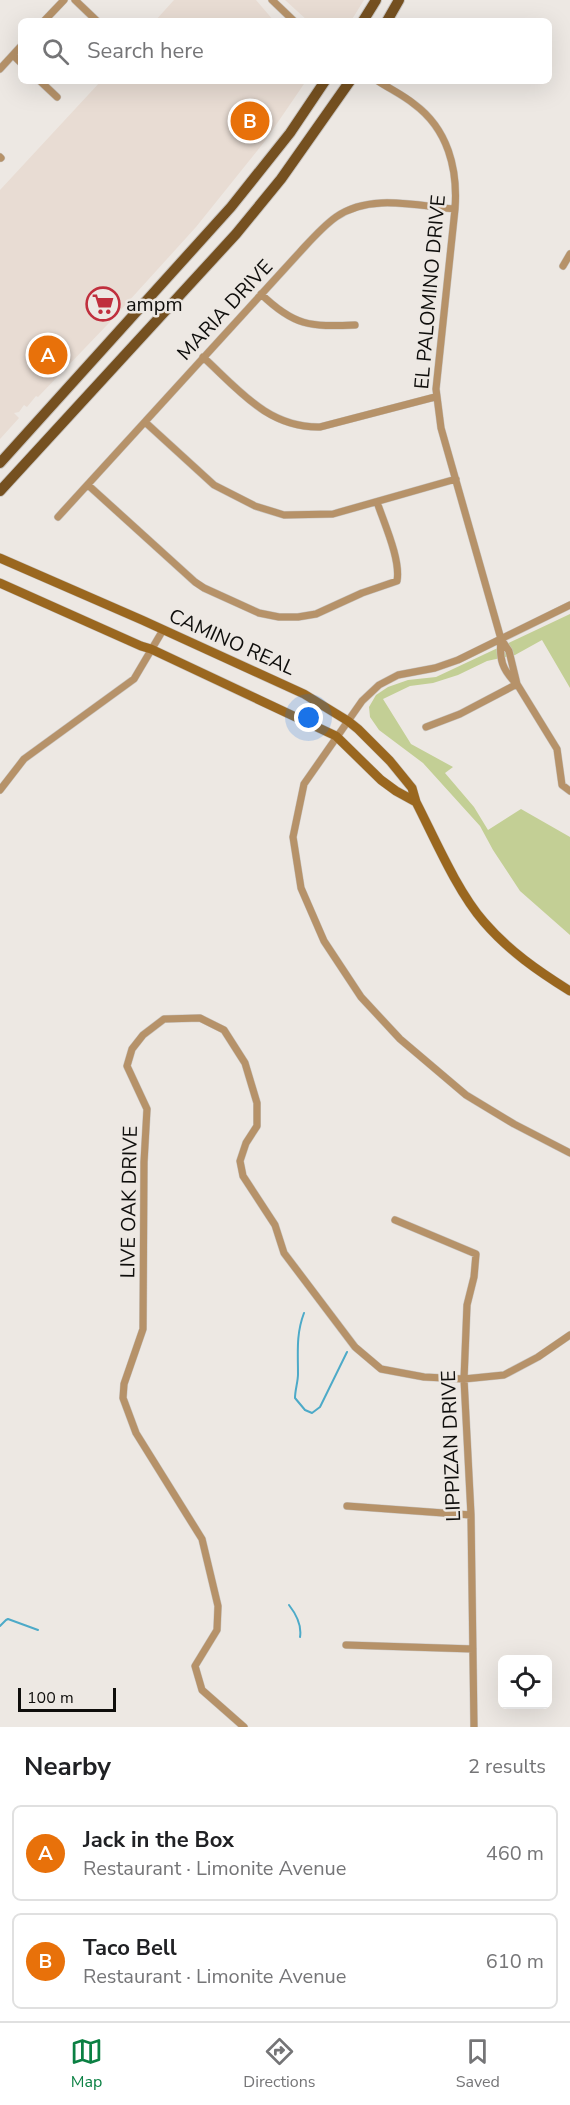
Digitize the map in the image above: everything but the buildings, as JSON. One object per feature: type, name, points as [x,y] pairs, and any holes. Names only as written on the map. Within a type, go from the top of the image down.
[{"type":"main road","points":[[365,18],[376,0]]},
{"type":"main road","points":[[389,18],[399,0]]},
{"type":"main road","points":[[0,463],[224,215],[290,133],[323,84]]},
{"type":"main road","points":[[0,491],[236,234],[286,171],[348,84]]},
{"type":"main road","name":"CAMINO REAL","points":[[0,558],[295,690],[348,721],[390,761],[412,789],[416,802],[457,882],[483,922],[527,964],[570,991]]},
{"type":"main road","name":"CAMINO REAL","points":[[0,583],[152,649],[336,736],[381,780],[416,802]]},
{"type":"street","points":[[48,18],[64,0]]},
{"type":"street","points":[[75,0],[94,18]]},
{"type":"street","points":[[272,0],[291,18]]},
{"type":"street","points":[[0,69],[18,49]]},
{"type":"street","points":[[13,55],[18,60]]},
{"type":"street","points":[[43,84],[57,97]]},
{"type":"street","name":"EL PALOMINO DRIVE","points":[[382,84],[420,109],[440,134],[454,168],[455,209],[435,397],[441,428],[501,639],[509,651],[517,684]]},
{"type":"street","name":"MARIA DRIVE","points":[[58,517],[261,294],[338,215],[351,209],[385,203],[455,209]]},
{"type":"street","points":[[562,266],[570,254]]},
{"type":"street","points":[[261,294],[282,313],[304,323],[317,326],[355,325]]},
{"type":"street","points":[[203,357],[259,408],[278,419],[295,425],[320,427],[435,397]]},
{"type":"street","points":[[145,422],[214,485],[255,507],[284,514],[309,516],[333,514],[456,479]]},
{"type":"street","points":[[88,484],[204,588],[260,613],[288,617],[316,614],[362,593],[397,581],[396,562],[378,502]]},
{"type":"street","points":[[570,605],[445,665],[398,675],[379,685],[362,701],[304,784],[293,837],[301,888],[324,941],[361,997],[400,1039],[466,1095],[514,1124],[570,1153]]},
{"type":"street","points":[[0,790],[24,759],[134,679],[163,630]]},
{"type":"street","name":"EL PALOMINO DRIVE","points":[[501,639],[500,655],[505,669],[557,748],[562,785],[570,791]]},
{"type":"street","points":[[505,669],[513,665]]},
{"type":"street","points":[[426,727],[460,714],[517,684]]},
{"type":"street","name":"LIVE OAK DRIVE","points":[[244,1727],[202,1690],[195,1666],[217,1630],[218,1606],[202,1539],[136,1433],[123,1398],[124,1384],[143,1329],[144,1162],[147,1109],[127,1066],[132,1049],[144,1035],[164,1019],[200,1018],[224,1030],[245,1063],[257,1103],[257,1126],[246,1143],[240,1161],[243,1176],[275,1226],[284,1253],[355,1347],[381,1369],[424,1377],[464,1379],[504,1375],[538,1357],[570,1335]]},
{"type":"street","name":"LIPPIZAN DRIVE","points":[[395,1220],[476,1254],[474,1277],[467,1305],[464,1379],[471,1515],[474,1727]]},
{"type":"street","points":[[346,1506],[471,1515]]},
{"type":"street","points":[[345,1645],[473,1649]]},
{"type":"shaded area","points":[[174,0],[256,0],[271,18],[158,18]]},
{"type":"shaded area","points":[[285,0],[364,0],[353,18],[305,18]]},
{"type":"shaded area","points":[[98,84],[304,84],[265,141],[196,227],[38,397],[36,396],[27,407],[24,405],[19,412],[14,413],[19,418],[0,439],[0,190]]},
{"type":"green space","points":[[570,614],[570,688],[542,640],[515,655],[487,661],[458,675],[433,683],[410,686],[383,699],[411,744],[453,767],[445,773],[474,807],[488,830],[521,809],[570,837],[570,935],[520,891],[480,826],[423,763],[379,730],[370,717],[369,707],[376,695],[388,687],[408,680],[436,677]]},
{"type":"waterway","points":[[304,1313],[299,1336],[295,1398],[305,1410],[312,1413],[320,1407],[347,1352]]},
{"type":"waterway","points":[[289,1605],[298,1620],[300,1637]]},
{"type":"waterway","points":[[0,1626],[8,1619],[38,1630]]},
{"type":"place","name":"Taco Bell","points":[[250,121]]},
{"type":"place","name":"ampm","points":[[103,304]]},
{"type":"place","name":"Jack in the Box","points":[[48,355]]}]
